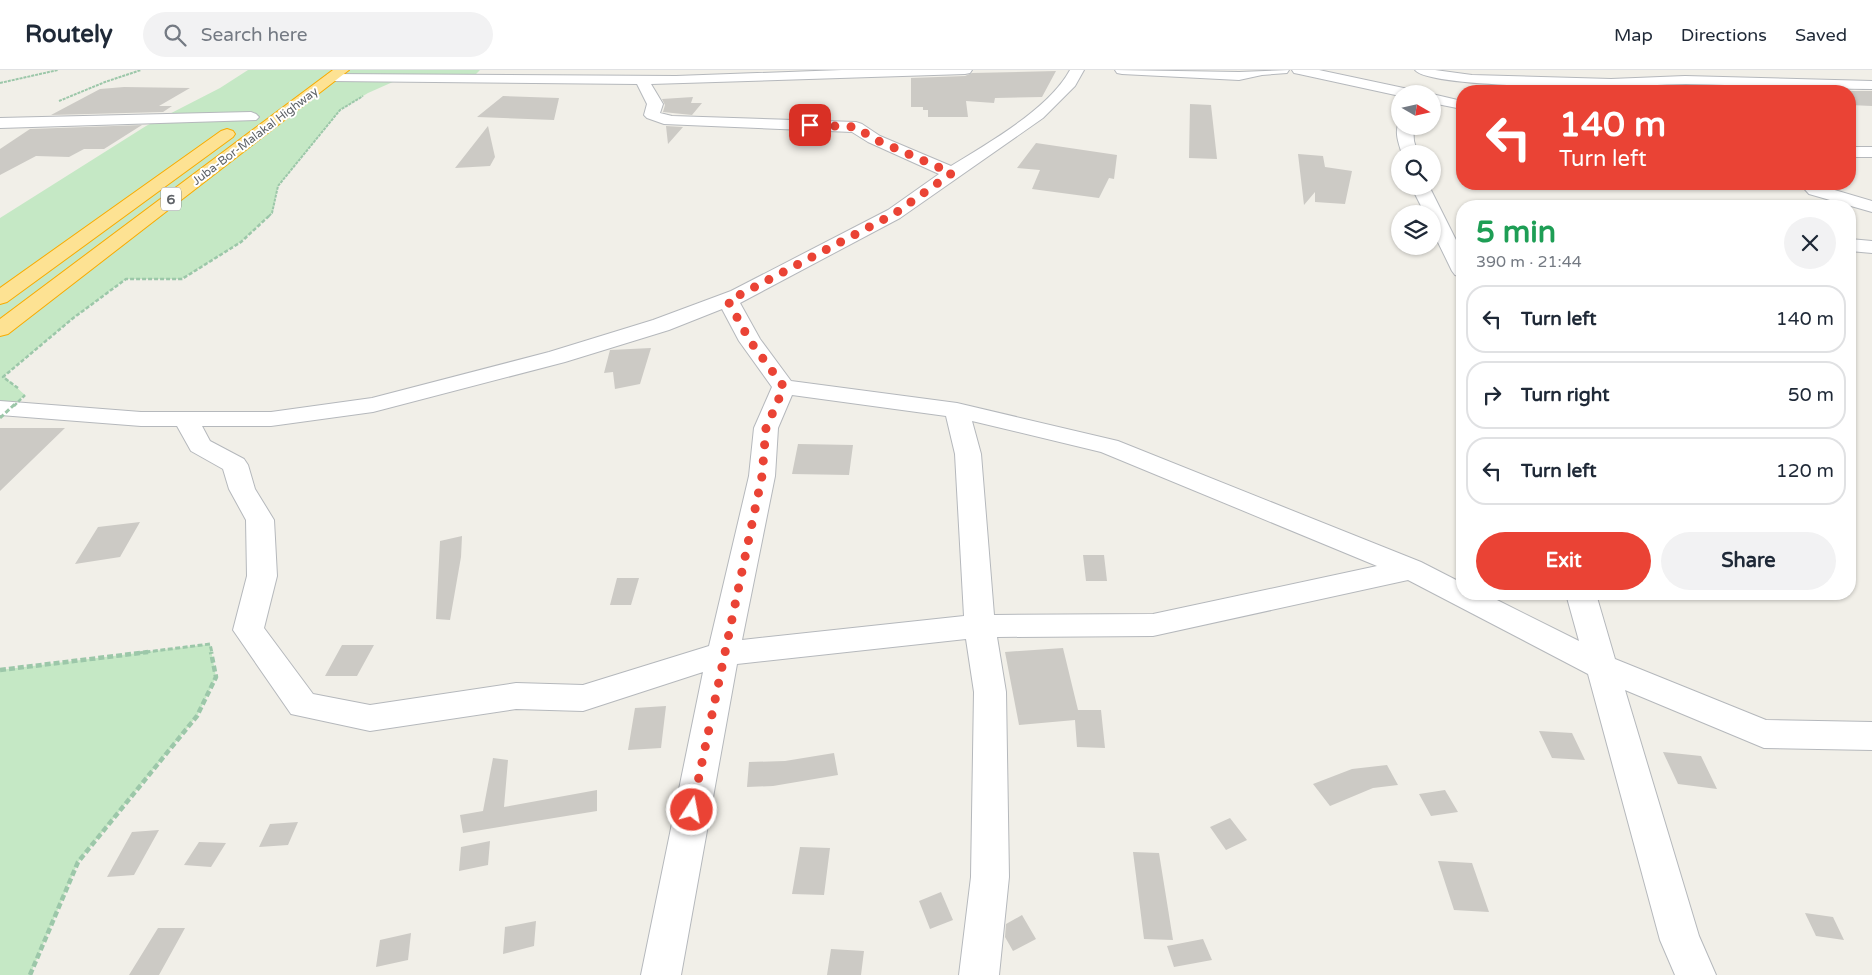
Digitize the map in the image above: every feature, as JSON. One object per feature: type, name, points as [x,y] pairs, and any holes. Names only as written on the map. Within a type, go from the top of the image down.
[{"type":"highway","name":"Juba-Bor-Malakal Highway","points":[[288,90],[315,70]]},
{"type":"highway","name":"Juba-Bor-Malakal Highway","points":[[0,329],[337,74]]},
{"type":"highway","name":"Juba-Bor-Malakal Highway","points":[[0,298],[266,106]]},
{"type":"street","points":[[337,74],[404,78],[641,79],[884,74],[965,70]]},
{"type":"street","points":[[1077,70],[1067,89],[1050,106],[894,214],[728,301],[750,341],[784,387],[957,410],[1109,446],[1411,569],[1456,592]]},
{"type":"street","points":[[1122,70],[1239,76],[1262,71],[1282,70]]},
{"type":"street","points":[[1300,70],[1391,90]]},
{"type":"street","points":[[1422,70],[1432,74],[1472,79],[1611,83],[1680,75],[1794,84],[1872,85]]},
{"type":"street","points":[[641,79],[655,104],[652,115],[670,121],[856,127],[874,139],[952,173]]},
{"type":"street","points":[[1441,100],[1456,104]]},
{"type":"street","points":[[0,123],[251,117]]},
{"type":"street","points":[[1856,152],[1872,152]]},
{"type":"street","points":[[0,408],[141,419],[270,419],[373,405],[557,357],[661,325],[774,282],[952,173]]},
{"type":"street","points":[[1816,190],[1849,200]]},
{"type":"street","points":[[1424,195],[1456,259]]},
{"type":"street","points":[[1856,202],[1872,207]]},
{"type":"street","points":[[1856,246],[1872,247]]},
{"type":"street","points":[[661,975],[723,654],[762,476],[766,428],[784,387]]},
{"type":"street","points":[[957,410],[968,454],[980,626],[990,692],[990,877],[979,975]]},
{"type":"street","points":[[186,419],[200,446],[235,465],[242,489],[260,520],[262,576],[248,630],[303,705],[370,718],[516,696],[583,698],[723,654],[980,626],[1153,626],[1411,569]]},
{"type":"street","points":[[1471,600],[1602,667],[1764,734],[1872,736]]},
{"type":"street","points":[[1583,600],[1680,940],[1696,975]]},
{"type":"path","points":[[0,83],[58,70]]},
{"type":"path","points":[[56,102],[141,70]]},
{"type":"path","points":[[18,389],[3,377],[72,319],[126,279],[182,279],[241,242],[272,213],[278,186],[340,110],[368,93],[404,78]]},
{"type":"path","points":[[0,418],[26,395]]},
{"type":"path","points":[[0,670],[210,644],[216,677],[197,716],[78,862],[30,975]]},
{"type":"green space","points":[[248,70],[480,70],[474,76],[404,77],[368,93],[340,110],[278,186],[272,213],[241,242],[182,279],[126,279],[72,319],[4,376],[25,395],[0,418],[0,218],[146,126],[220,88]]},
{"type":"green space","points":[[210,644],[216,677],[197,716],[78,862],[30,975],[0,975],[0,670]]},
{"type":"building","points":[[1056,71],[1042,97],[995,98],[994,103],[966,101],[968,117],[928,117],[928,110],[923,110],[923,107],[911,107],[911,78],[965,76],[972,73]]},
{"type":"building","points":[[124,87],[190,88],[159,106],[172,106],[163,112],[51,115],[100,89]]},
{"type":"building","points":[[1856,91],[1872,91],[1872,106],[1856,105]]},
{"type":"building","points":[[503,96],[559,98],[554,120],[477,117]]},
{"type":"building","points":[[693,97],[691,103],[702,103],[692,115],[663,112],[665,105],[662,99]]},
{"type":"building","points":[[1190,104],[1211,105],[1217,159],[1189,158]]},
{"type":"building","points":[[142,125],[104,149],[84,149],[69,157],[36,156],[0,175],[0,149],[30,129]]},
{"type":"building","points":[[488,126],[495,157],[490,166],[455,168]]},
{"type":"building","points":[[666,126],[683,127],[668,144]]},
{"type":"building","points":[[1036,143],[1117,155],[1114,179],[1109,178],[1099,198],[1032,189],[1040,170],[1017,168]]},
{"type":"building","points":[[1298,154],[1323,156],[1325,167],[1352,171],[1345,204],[1315,202],[1315,192],[1304,205]]},
{"type":"building","points":[[651,348],[640,384],[615,389],[613,372],[604,373],[610,350]]},
{"type":"building","points":[[0,428],[65,428],[0,491]]},
{"type":"building","points":[[798,444],[853,445],[849,475],[792,474]]},
{"type":"building","points":[[140,522],[120,557],[75,564],[98,527]]},
{"type":"building","points":[[462,536],[461,557],[450,620],[436,619],[440,541]]},
{"type":"building","points":[[1083,555],[1104,555],[1107,581],[1086,581]]},
{"type":"building","points":[[617,578],[639,578],[631,605],[610,605]]},
{"type":"building","points":[[342,645],[374,645],[357,676],[325,676]]},
{"type":"building","points":[[1063,648],[1078,710],[1101,710],[1105,748],[1077,747],[1075,720],[1019,725],[1005,652]]},
{"type":"building","points":[[666,706],[661,748],[628,750],[635,708]]},
{"type":"building","points":[[1539,731],[1572,733],[1585,760],[1552,758]]},
{"type":"building","points":[[1663,752],[1701,756],[1717,789],[1678,784]]},
{"type":"building","points":[[834,753],[838,775],[773,786],[747,787],[749,762],[785,761]]},
{"type":"building","points":[[493,758],[508,760],[504,807],[597,790],[597,811],[463,833],[460,815],[483,811]]},
{"type":"building","points":[[1387,765],[1398,785],[1373,788],[1330,806],[1313,784],[1352,769]]},
{"type":"building","points":[[1445,790],[1458,812],[1431,816],[1419,794]]},
{"type":"building","points":[[1230,818],[1247,840],[1226,850],[1210,827]]},
{"type":"building","points":[[298,822],[288,845],[259,847],[270,824]]},
{"type":"building","points":[[159,830],[134,875],[107,877],[132,832]]},
{"type":"building","points":[[490,841],[488,865],[459,871],[461,847]]},
{"type":"building","points":[[199,842],[226,843],[211,867],[184,865]]},
{"type":"building","points":[[800,847],[830,848],[824,895],[792,894]]},
{"type":"building","points":[[1133,852],[1159,853],[1173,940],[1144,939]]},
{"type":"building","points":[[1438,861],[1472,863],[1489,912],[1454,910]]},
{"type":"building","points":[[941,892],[953,920],[930,929],[919,901]]},
{"type":"building","points":[[1805,913],[1833,917],[1844,940],[1816,936]]},
{"type":"building","points":[[1022,915],[1036,939],[1013,951],[1005,937],[1006,924]]},
{"type":"building","points":[[536,921],[534,946],[503,954],[505,927]]},
{"type":"building","points":[[158,928],[185,928],[159,975],[129,975]]},
{"type":"building","points":[[411,933],[408,960],[376,967],[380,940]]},
{"type":"building","points":[[1203,939],[1212,960],[1174,967],[1167,946]]},
{"type":"building","points":[[831,949],[864,951],[861,975],[827,975]]},
{"type":"route","points":[[692,810],[723,654],[762,476],[766,428],[784,387],[750,341],[728,301],[894,214],[952,173],[874,139],[856,127],[810,125]]}]
